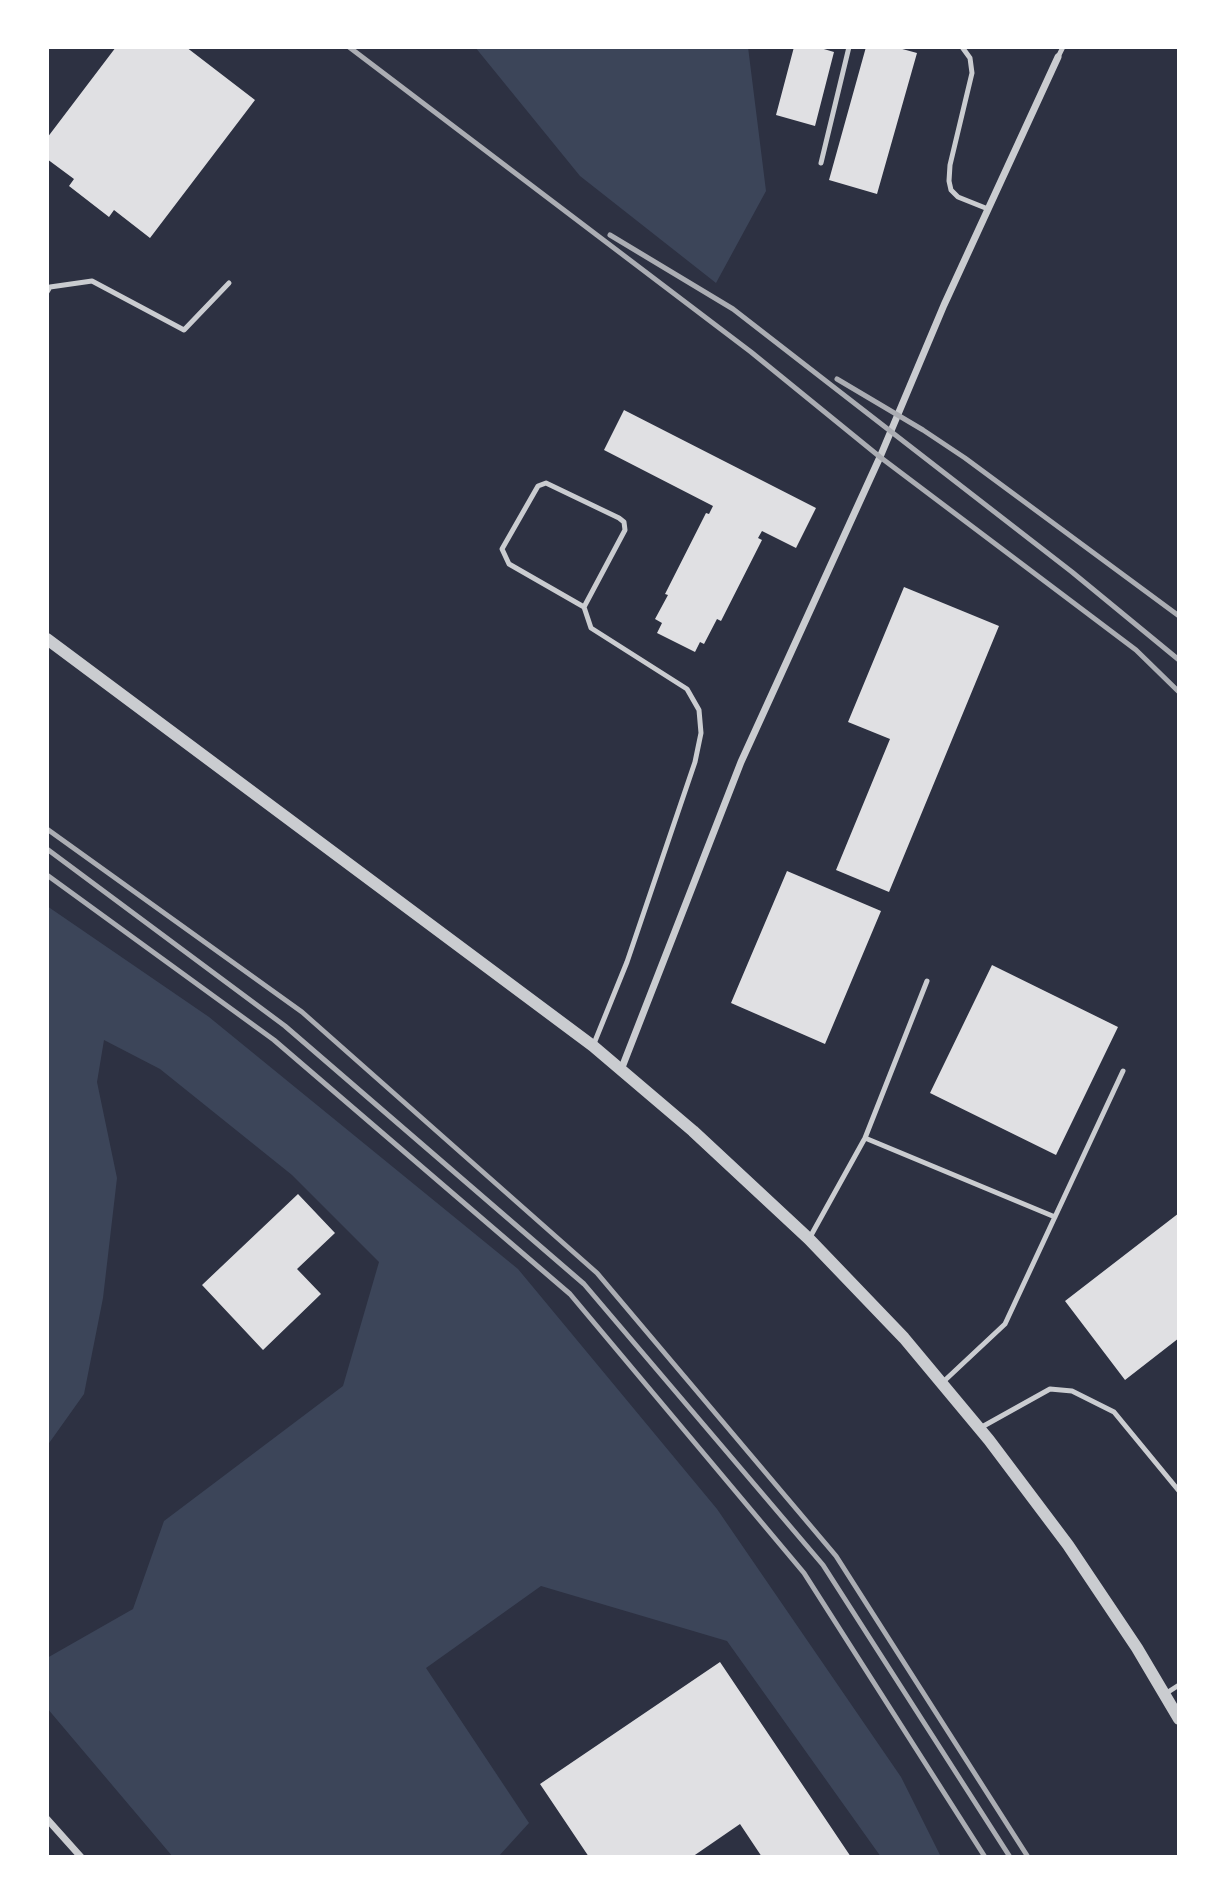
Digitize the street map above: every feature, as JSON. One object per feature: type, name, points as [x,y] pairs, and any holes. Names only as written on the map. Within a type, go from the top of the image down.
[{"type":"street","points":[[621,1070],[741,762],[1058,57]]},
{"type":"street","points":[[47,639],[593,1046],[693,1131],[809,1239],[904,1338],[980,1428],[1068,1545],[1137,1648],[1179,1719]]},
{"type":"street","points":[[47,1819],[81,1857]]},
{"type":"lane","points":[[821,163],[849,47]]},
{"type":"lane","points":[[962,47],[970,58],[972,73],[950,165],[949,181],[951,190],[958,197],[988,209]]},
{"type":"lane","points":[[1058,57],[1063,47]]},
{"type":"lane","points":[[47,292],[50,287],[92,281],[184,330],[229,284]]},
{"type":"lane","points":[[584,607],[625,530],[624,523],[619,518],[546,483],[538,486],[502,549],[504,556],[509,564],[584,607],[591,628],[687,689],[699,710],[701,733],[695,762],[627,962],[593,1046]]},
{"type":"lane","points":[[809,1239],[865,1138],[928,981]]},
{"type":"lane","points":[[942,1383],[1005,1324],[1123,1071]]},
{"type":"lane","points":[[865,1138],[1055,1217]]},
{"type":"lane","points":[[980,1428],[1050,1389],[1072,1391],[1114,1412],[1179,1491]]},
{"type":"lane","points":[[1164,1695],[1179,1685]]},
{"type":"shaded area","points":[[475,47],[748,47],[766,191],[716,283],[580,176]]},
{"type":"shaded area","points":[[47,906],[209,1017],[518,1269],[717,1509],[901,1777],[941,1857],[881,1857],[727,1641],[541,1586],[426,1668],[529,1823],[498,1857],[173,1857],[47,1708],[47,1658],[133,1609],[164,1521],[343,1386],[379,1262],[292,1175],[160,1069],[104,1040],[97,1082],[117,1178],[103,1298],[84,1394],[47,1446]]},
{"type":"building","points":[[116,47],[186,47],[255,100],[150,238],[114,210],[109,217],[69,186],[74,179],[47,159],[47,138]]},
{"type":"building","points":[[794,47],[817,47],[834,52],[815,126],[776,115]]},
{"type":"building","points":[[866,47],[895,47],[917,53],[877,194],[829,180]]},
{"type":"building","points":[[624,410],[816,508],[796,548],[762,531],[758,538],[762,540],[721,621],[717,619],[704,644],[700,642],[695,652],[657,633],[662,623],[655,619],[706,513],[709,514],[713,506],[604,450]]},
{"type":"building","points":[[904,587],[999,626],[889,892],[836,870],[890,739],[848,722]]},
{"type":"building","points":[[787,871],[881,911],[825,1044],[731,1003]]},
{"type":"building","points":[[992,965],[1118,1027],[1056,1155],[930,1093]]},
{"type":"building","points":[[298,1194],[335,1233],[297,1269],[321,1294],[263,1350],[202,1285]]},
{"type":"building","points":[[1179,1213],[1179,1338],[1125,1380],[1065,1301]]},
{"type":"building","points":[[720,1662],[851,1857],[762,1857],[740,1824],[692,1857],[589,1857],[540,1784]]},
{"type":"railway","points":[[349,47],[751,352],[880,457],[1136,650],[1179,692]]},
{"type":"railway","points":[[610,235],[733,309],[1072,572],[1179,660]]},
{"type":"railway","points":[[837,379],[965,458],[1179,616]]},
{"type":"railway","points":[[47,829],[302,1012],[597,1273],[836,1556],[1028,1857]]},
{"type":"railway","points":[[47,849],[285,1026],[584,1284],[823,1565],[1010,1857]]},
{"type":"railway","points":[[47,875],[274,1040],[570,1294],[804,1573],[985,1857]]}]
